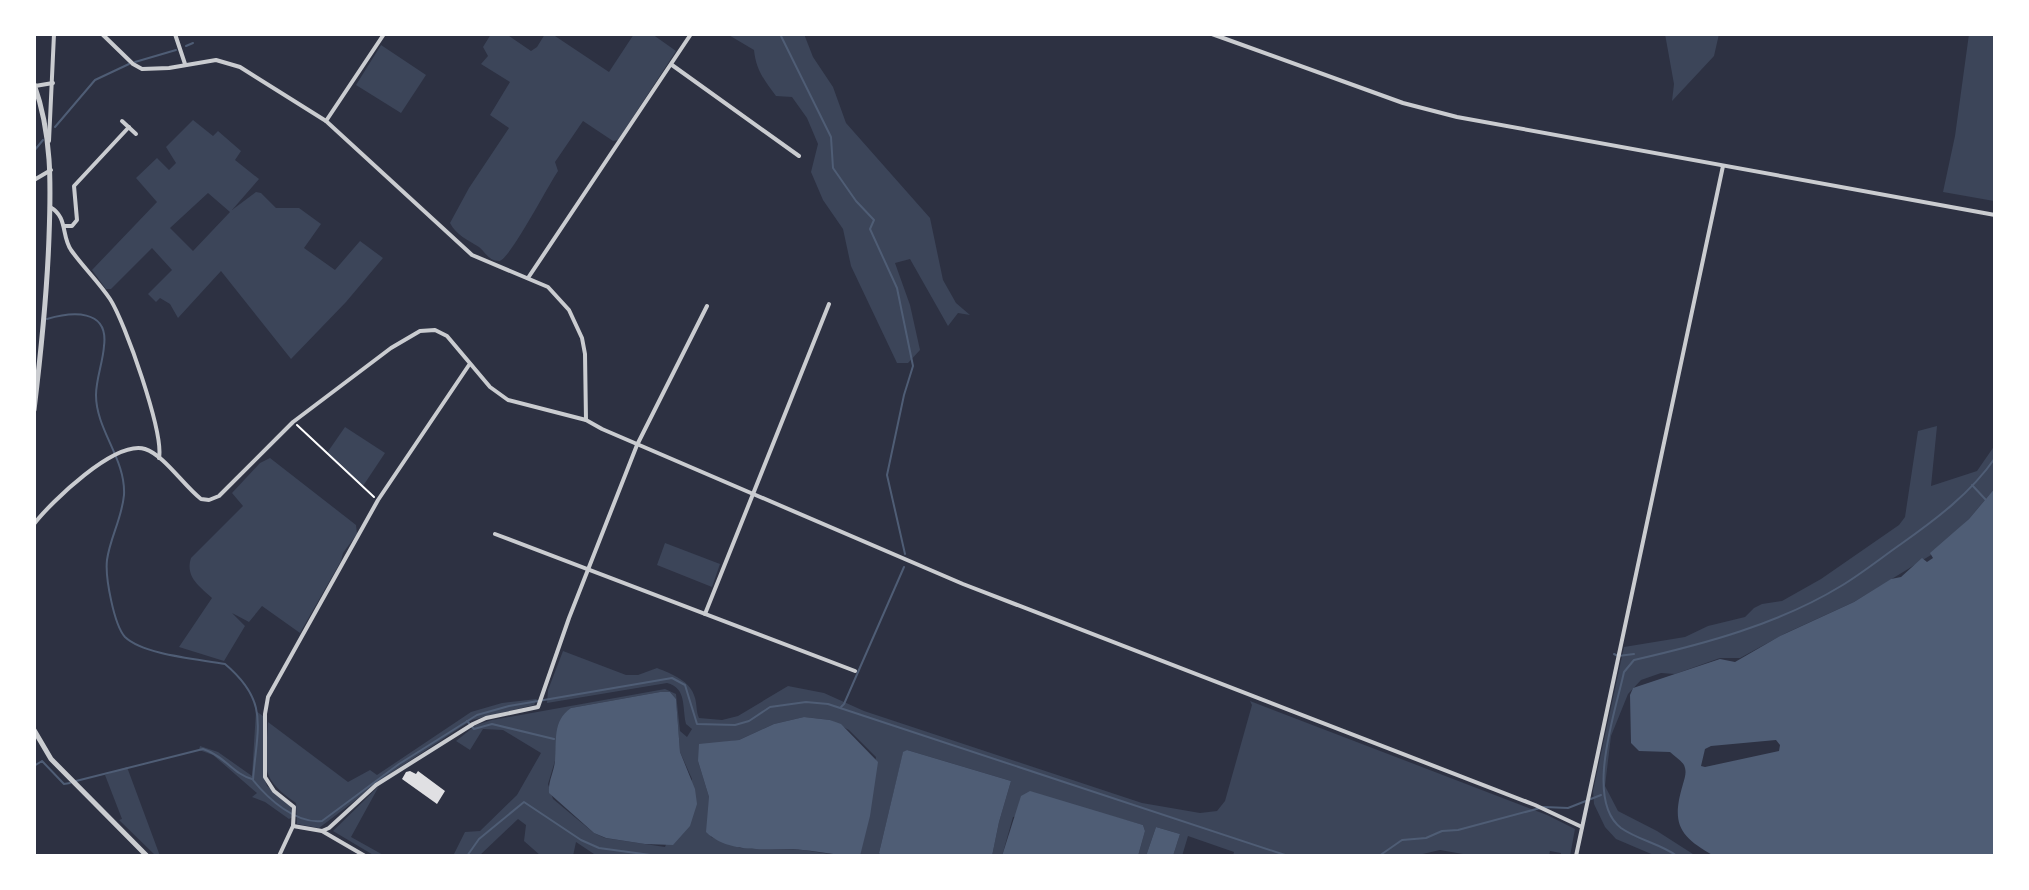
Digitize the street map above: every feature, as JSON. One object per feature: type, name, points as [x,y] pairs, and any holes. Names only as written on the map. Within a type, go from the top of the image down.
[{"type":"street","points":[[34,410],[46,313],[54,34]]},
{"type":"street","points":[[102,34],[130,62],[151,69],[216,60],[240,67],[326,121],[472,255],[548,287],[569,310],[585,354],[586,420]]},
{"type":"street","points":[[175,34],[185,64]]},
{"type":"street","points":[[326,121],[384,34]]},
{"type":"street","points":[[528,278],[691,34]]},
{"type":"street","points":[[1212,34],[1403,103],[1457,117],[1995,215]]},
{"type":"street","points":[[672,65],[799,156]]},
{"type":"street","points":[[49,141],[34,85],[53,83]]},
{"type":"street","points":[[122,121],[136,134]]},
{"type":"street","points":[[64,227],[72,226],[77,220],[74,186],[129,127]]},
{"type":"street","points":[[1576,856],[1723,166]]},
{"type":"street","points":[[34,180],[51,170]]},
{"type":"street","points":[[50,207],[58,212],[70,248],[91,273],[119,316],[155,421],[159,458]]},
{"type":"street","points":[[705,614],[829,304]]},
{"type":"street","points":[[322,831],[376,785],[473,724],[486,718],[538,707],[637,445],[707,306]]},
{"type":"street","points":[[34,524],[50,503],[79,477],[122,453],[138,448],[159,458],[197,496],[209,500],[225,493],[293,422],[391,348],[420,331],[435,330],[447,336],[469,365],[508,400],[586,420],[637,445],[963,584],[1535,805],[1582,827]]},
{"type":"street","points":[[279,856],[295,813],[292,804],[274,791],[265,777],[268,697],[378,500],[469,365]]},
{"type":"street","points":[[495,534],[855,671]]},
{"type":"street","points":[[34,730],[51,759],[147,856]]},
{"type":"street","points":[[293,823],[322,831],[365,856]]},
{"type":"path","points":[[293,422],[378,500]]},
{"type":"shaded area","points":[[491,34],[506,34],[531,51],[545,34],[552,34],[609,72],[634,34],[652,34],[676,51],[618,140],[613,141],[583,121],[555,162],[558,171],[529,221],[499,261],[490,258],[459,234],[450,223],[509,128],[490,115],[510,82],[481,64],[488,56],[483,47]]},
{"type":"shaded area","points":[[727,34],[804,34],[813,57],[833,87],[846,123],[930,218],[943,280],[956,303],[970,315],[958,313],[948,326],[910,259],[895,263],[910,305],[920,350],[908,363],[897,363],[851,266],[843,229],[823,200],[811,172],[818,144],[807,118],[792,97],[776,96],[764,80],[754,50]]},
{"type":"shaded area","points":[[1665,34],[1719,34],[1714,56],[1672,101],[1674,84]]},
{"type":"shaded area","points":[[1969,34],[1995,34],[1995,204],[1994,201],[1943,192],[1955,136]]},
{"type":"shaded area","points":[[381,45],[426,75],[401,113],[356,85]]},
{"type":"shaded area","points":[[193,120],[213,136],[218,131],[241,151],[235,160],[259,179],[232,210],[256,192],[276,208],[299,208],[321,224],[304,248],[335,270],[360,241],[383,258],[291,359],[221,271],[178,318],[170,304],[160,298],[156,302],[148,294],[172,270],[152,248],[111,289],[106,289],[92,270],[157,202],[136,178],[157,158],[169,170],[176,163],[166,147]],"holes":[[[208,193],[230,212],[193,251],[170,228]]]},
{"type":"shaded area","points":[[1937,426],[1931,486],[1977,471],[1995,445],[1995,488],[1969,519],[1931,555],[1854,602],[1740,658],[1720,658],[1675,674],[1661,673],[1641,680],[1628,694],[1611,736],[1605,786],[1618,811],[1696,856],[1656,856],[1616,839],[1605,827],[1594,804],[1593,791],[1624,647],[1685,637],[1708,626],[1745,617],[1762,604],[1782,601],[1821,579],[1899,525],[1905,517],[1918,431]]},
{"type":"shaded area","points":[[345,427],[385,453],[363,486],[327,453]]},
{"type":"shaded area","points":[[270,458],[356,525],[357,534],[343,553],[300,633],[262,606],[249,622],[232,613],[245,626],[224,661],[179,647],[212,598],[192,576],[191,558],[243,506],[232,493],[260,463]]},
{"type":"shaded area","points":[[1995,488],[1995,856],[1714,856],[1693,842],[1681,828],[1678,819],[1684,765],[1670,752],[1639,751],[1631,743],[1630,695],[1633,688],[1720,659],[1735,662],[1780,636],[1854,602],[1891,579],[1901,577],[1922,558],[1927,562],[1933,558],[1930,553],[1969,519]],"holes":[[[1776,740],[1780,745],[1779,751],[1701,766],[1705,749],[1711,746]]]},
{"type":"shaded area","points":[[665,543],[720,564],[712,587],[657,565]]},
{"type":"shaded area","points":[[563,651],[626,675],[638,675],[657,668],[675,676],[693,692],[699,718],[722,720],[738,716],[788,686],[824,693],[864,711],[1142,803],[1200,813],[1217,811],[1225,801],[1252,705],[1250,701],[1547,815],[1575,829],[1570,856],[1550,851],[1549,856],[1474,856],[1440,850],[1414,856],[1233,856],[1234,852],[1188,836],[1182,856],[1173,856],[1180,834],[1156,827],[1146,856],[1138,856],[1145,831],[1143,825],[1079,807],[1013,817],[1002,856],[992,856],[1011,781],[907,750],[903,753],[879,853],[881,856],[858,856],[876,757],[849,730],[830,720],[804,717],[774,724],[739,740],[726,742],[698,761],[709,797],[711,837],[740,848],[803,850],[843,856],[597,856],[576,842],[573,856],[541,856],[524,841],[526,825],[518,819],[479,856],[453,856],[465,832],[480,831],[517,795],[541,753],[503,730],[483,729],[470,750],[456,741],[476,725],[665,689],[676,694],[680,731],[687,737],[692,729],[686,724],[681,694],[667,683],[547,703],[548,690]],"holes":[[[670,692],[676,699],[680,752],[692,779],[665,847],[605,838],[594,833],[553,799],[548,784],[571,708]]]},
{"type":"shaded area","points":[[670,692],[676,699],[680,752],[695,789],[697,804],[690,826],[673,845],[645,844],[594,833],[549,793],[558,725],[571,708]]},
{"type":"shaded area","points":[[537,699],[534,705],[472,720],[394,771],[319,828],[297,824],[296,803],[269,777],[266,760],[268,722],[348,782],[370,770],[377,775],[471,712],[502,703]]},
{"type":"shaded area","points":[[256,711],[263,716],[264,777],[267,786],[291,806],[293,817],[289,819],[252,797],[257,793],[213,755],[199,750],[200,746],[218,752],[252,776]]},
{"type":"shaded area","points":[[804,717],[841,724],[878,762],[860,856],[752,849],[716,840],[706,832],[709,797],[698,761],[699,744],[739,740],[774,724]]},
{"type":"shaded area","points":[[907,750],[1011,781],[992,856],[881,856],[879,853],[903,752]]},
{"type":"shaded area","points":[[127,767],[160,856],[156,856],[119,820],[122,819],[105,775]]},
{"type":"shaded area","points":[[379,786],[351,837],[385,856],[375,856],[333,831]]},
{"type":"shaded area","points":[[1030,791],[1143,825],[1145,831],[1138,856],[1002,856],[1021,796]]},
{"type":"shaded area","points":[[1156,827],[1180,834],[1173,856],[1146,856]]},
{"type":"building","points":[[410,771],[416,774],[418,771],[445,791],[437,804],[402,779]]},
{"type":"waterway","points":[[780,34],[831,137],[833,168],[874,220],[870,229],[897,288],[913,366],[887,475],[905,554]]},
{"type":"waterway","points":[[186,46],[193,43]]},
{"type":"waterway","points":[[135,62],[176,50]]},
{"type":"waterway","points":[[55,127],[95,80],[129,64]]},
{"type":"waterway","points":[[34,151],[43,140]]},
{"type":"waterway","points":[[47,319],[77,314],[86,316],[101,325],[104,334],[96,395],[97,408],[123,482],[123,503],[107,568],[111,600],[121,631],[125,637],[145,648],[225,664],[239,678],[255,703],[257,716],[253,780],[266,795],[302,819],[322,821],[399,764],[477,715],[509,706],[672,678],[685,685],[697,724],[735,725],[749,721],[770,707],[806,702],[828,704],[1288,856]]},
{"type":"waterway","points":[[1677,856],[1621,828],[1610,815],[1605,797],[1606,754],[1624,672],[1634,660],[1714,640],[1767,622],[1841,586],[1939,515],[1975,483],[1995,458]]},
{"type":"waterway","points":[[1972,485],[1986,500]]},
{"type":"waterway","points":[[841,707],[904,567]]},
{"type":"waterway","points":[[1614,654],[1634,654]]},
{"type":"waterway","points":[[467,721],[474,729],[492,724],[554,739]]},
{"type":"waterway","points":[[76,781],[203,749],[252,779]]},
{"type":"waterway","points":[[34,766],[42,761],[64,784],[70,783]]},
{"type":"waterway","points":[[1379,856],[1402,840],[1426,838],[1442,831],[1458,830],[1544,807],[1568,808],[1601,795]]},
{"type":"waterway","points":[[467,856],[479,839],[524,802],[581,840],[599,848],[658,856]]},
{"type":"waterway","points":[[685,856],[711,856]]}]
